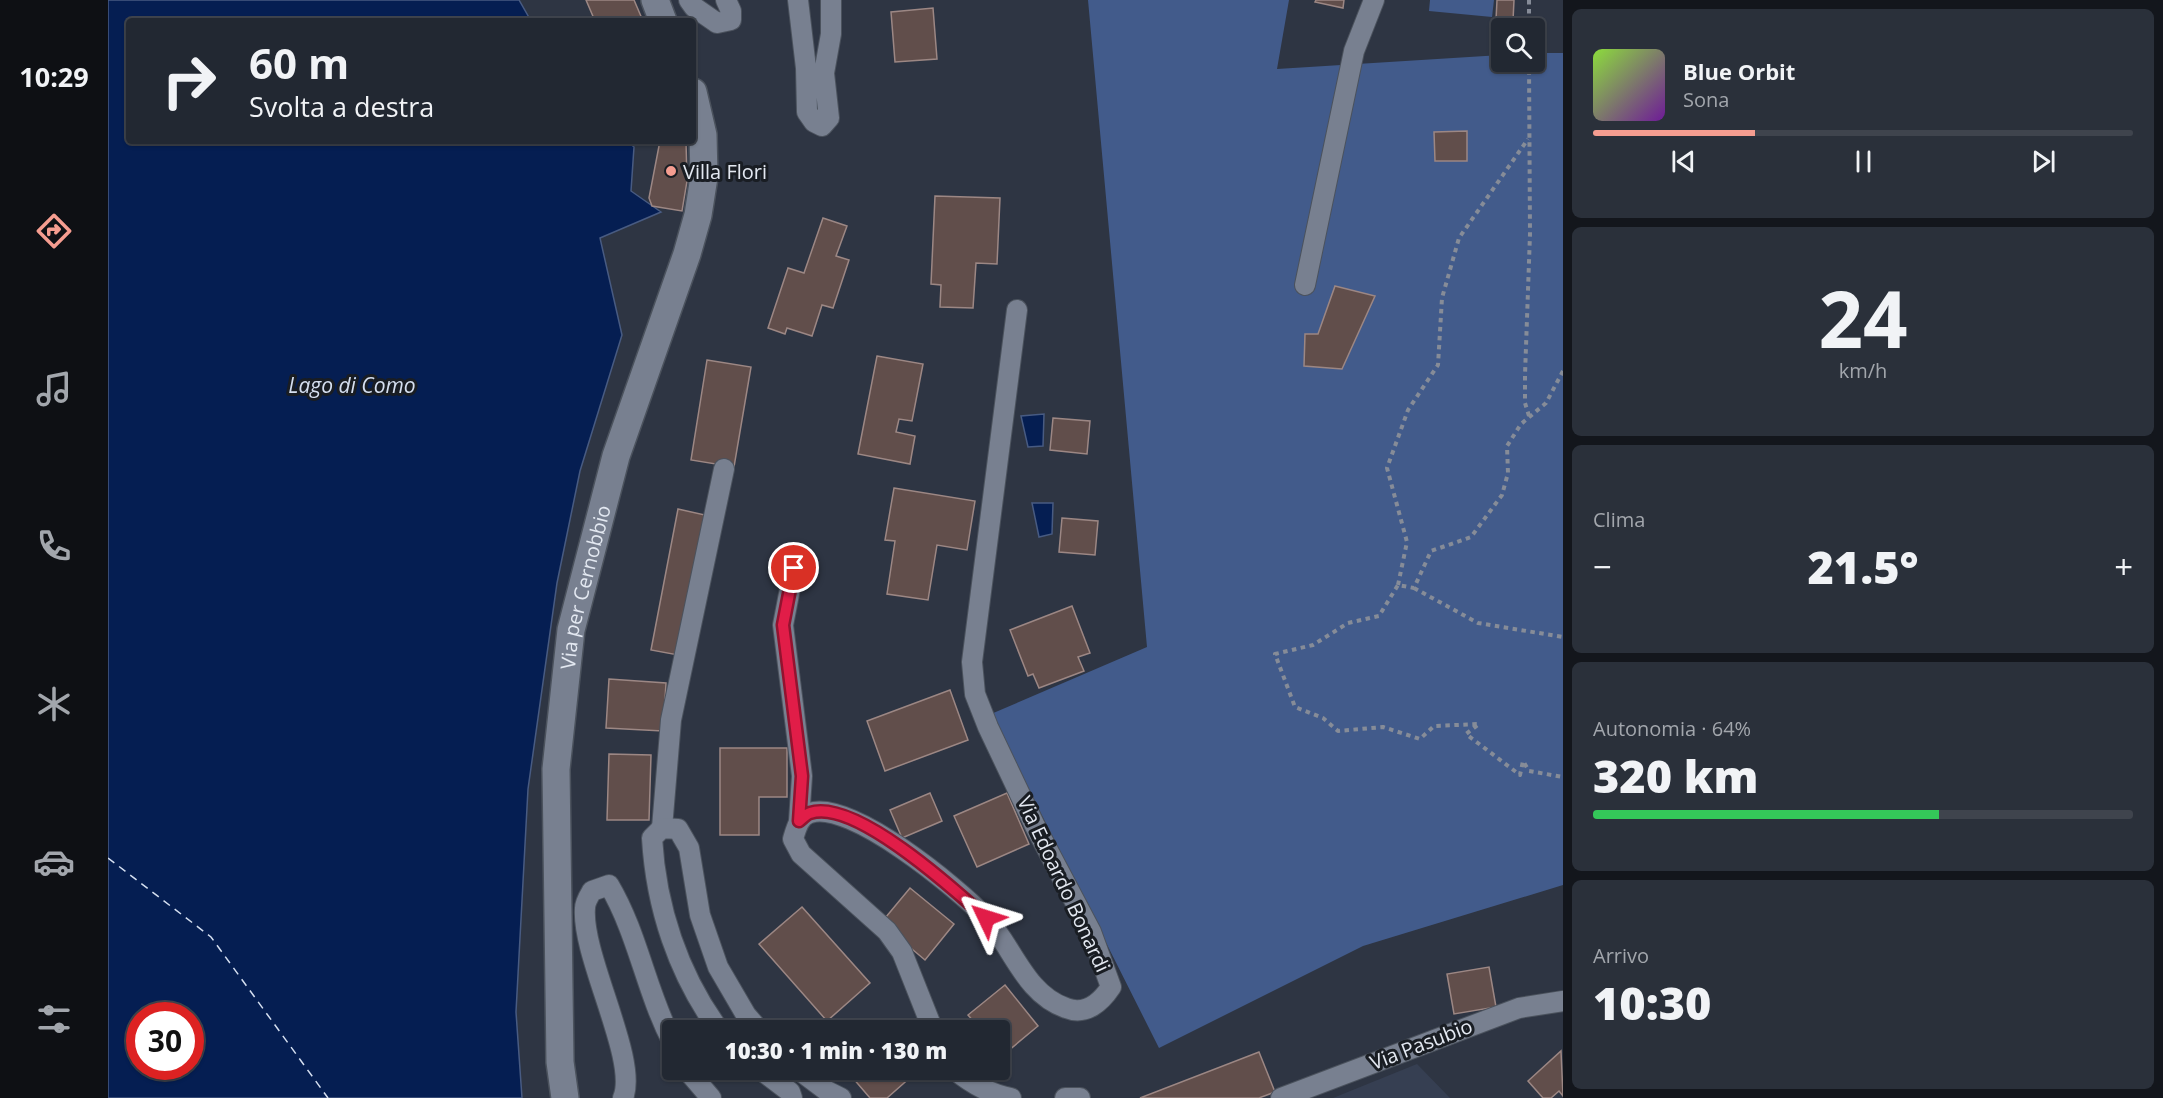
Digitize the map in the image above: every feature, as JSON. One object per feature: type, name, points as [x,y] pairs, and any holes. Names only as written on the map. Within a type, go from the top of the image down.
[{"type":"main road","points":[[655,0],[662,18]]},
{"type":"main road","name":"Via per Cernobbio","points":[[565,1098],[560,1062],[556,769],[572,630],[616,456],[687,254],[698,215],[704,177],[703,135],[696,105]]},
{"type":"street","points":[[690,0],[694,7],[717,23],[731,20],[731,11],[726,0]]},
{"type":"street","points":[[798,0],[806,68],[807,112],[814,122],[822,126],[829,118],[824,73],[831,34],[831,0]]},
{"type":"street","points":[[1305,285],[1354,51],[1374,0]]},
{"type":"street","name":"Via Edoardo Bonardi","points":[[799,821],[809,813],[830,812],[857,821],[894,843],[986,918],[1011,950],[1030,982],[1047,999],[1068,1009],[1085,1010],[1102,1000],[1111,987],[1091,932],[1035,826],[975,694],[972,662],[1017,310]]},
{"type":"street","points":[[711,1020],[675,952],[659,898],[652,838],[662,828],[670,720],[724,469]]},
{"type":"street","points":[[794,568],[783,625],[801,767],[799,821],[793,838],[801,854],[887,931],[902,952],[929,1020]]},
{"type":"street","points":[[662,828],[678,830],[689,848],[700,915],[718,967],[750,1020]]},
{"type":"street","points":[[622,1098],[627,1089],[623,1059],[588,937],[585,907],[592,891],[609,885],[620,905],[662,1021]]},
{"type":"street","name":"Via Pasubio","points":[[1281,1098],[1519,1008],[1563,1001]]},
{"type":"street","points":[[696,1080],[711,1098]]},
{"type":"street","points":[[774,1080],[790,1092],[792,1098]]},
{"type":"street","points":[[812,1080],[841,1098]]},
{"type":"street","points":[[967,1080],[995,1095],[1011,1098]]},
{"type":"street","points":[[1065,1098],[1080,1098]]},
{"type":"path","points":[[1529,0],[1529,18]]},
{"type":"path","points":[[1529,72],[1530,234],[1525,403],[1529,416]]},
{"type":"path","points":[[1528,139],[1459,238],[1442,298],[1438,365],[1408,410],[1387,468],[1407,542],[1398,585],[1379,616],[1348,623],[1314,645],[1275,654],[1295,707],[1323,718],[1338,731],[1383,727],[1420,739],[1434,726],[1479,723],[1466,734],[1520,775],[1523,761],[1529,771],[1563,777]]},
{"type":"path","points":[[1414,588],[1431,551],[1471,537],[1502,495],[1508,473],[1507,446],[1529,416],[1546,403],[1563,371]]},
{"type":"path","points":[[1398,585],[1414,588],[1478,623],[1563,637]]},
{"type":"shaded area","points":[[1088,0],[1289,0],[1277,69],[1491,56],[1491,72],[1545,72],[1545,53],[1563,53],[1563,885],[1363,946],[1159,1048],[991,714],[1147,647]]},
{"type":"shaded area","points":[[1430,0],[1494,0],[1492,17],[1429,11]]},
{"type":"shaded area","points":[[1417,1064],[1450,1098],[1333,1098]]},
{"type":"water","name":"Lago di Como","points":[[108,0],[519,0],[529,18],[126,18],[126,144],[630,144],[634,147],[631,191],[661,212],[600,238],[622,335],[580,471],[557,583],[528,789],[516,1012],[522,1098],[108,1098]]},
{"type":"water","points":[[1044,414],[1043,446],[1028,447],[1021,416]]},
{"type":"water","points":[[1032,503],[1053,503],[1052,534],[1039,537]]},
{"type":"building","points":[[586,0],[634,0],[642,18],[594,18]]},
{"type":"building","points":[[1316,0],[1344,0],[1343,8],[1315,2]]},
{"type":"building","points":[[1497,0],[1514,0],[1513,18],[1496,18]]},
{"type":"building","points":[[933,8],[937,59],[895,62],[891,12]]},
{"type":"building","points":[[1467,131],[1467,161],[1435,161],[1434,132]]},
{"type":"building","name":"Villa Flori","points":[[657,144],[686,144],[687,181],[682,211],[652,206],[649,198],[659,146]]},
{"type":"building","points":[[935,196],[1000,198],[997,264],[976,263],[973,308],[940,307],[941,285],[931,284]]},
{"type":"building","points":[[823,218],[847,226],[836,256],[849,260],[833,308],[822,305],[812,336],[787,328],[785,334],[768,328],[788,268],[804,273]]},
{"type":"building","points":[[1335,286],[1375,296],[1342,369],[1304,366],[1305,334],[1318,334]]},
{"type":"building","points":[[877,356],[923,364],[912,421],[899,419],[896,432],[915,436],[910,464],[858,454]]},
{"type":"building","points":[[707,360],[751,367],[734,467],[691,460]]},
{"type":"building","points":[[1053,418],[1090,421],[1087,454],[1050,450]]},
{"type":"building","points":[[894,488],[975,501],[967,550],[937,545],[928,600],[887,594],[895,541],[885,540]]},
{"type":"building","points":[[678,509],[705,515],[678,655],[651,650]]},
{"type":"building","points":[[1062,518],[1098,521],[1095,555],[1059,552]]},
{"type":"building","points":[[1072,606],[1090,653],[1078,657],[1084,671],[1039,688],[1033,674],[1028,676],[1010,630]]},
{"type":"building","points":[[609,679],[666,683],[663,731],[606,728]]},
{"type":"building","points":[[950,690],[968,740],[885,771],[867,721]]},
{"type":"building","points":[[720,748],[787,748],[787,797],[759,797],[759,835],[720,835]]},
{"type":"building","points":[[609,754],[651,755],[649,820],[607,820]]},
{"type":"building","points":[[930,793],[942,821],[902,838],[890,810]]},
{"type":"building","points":[[1007,793],[1029,844],[977,867],[954,816]]},
{"type":"building","points":[[910,888],[954,924],[925,960],[881,923]]},
{"type":"building","points":[[802,907],[870,983],[826,1020],[759,944]]},
{"type":"building","points":[[1489,967],[1496,1007],[1454,1014],[1447,974]]},
{"type":"building","points":[[1005,985],[1038,1026],[1010,1049],[1010,1020],[972,1020],[968,1015]]},
{"type":"building","points":[[1561,1051],[1563,1096],[1559,1091],[1551,1098],[1543,1098],[1528,1081]]},
{"type":"building","points":[[1259,1052],[1275,1092],[1259,1098],[1140,1098]]},
{"type":"building","points":[[855,1080],[907,1080],[887,1098],[870,1098]]},
{"type":"ferry route","points":[[108,858],[211,937],[328,1098]]},
{"type":"place","name":"Villa Flori","points":[[671,171]]},
{"type":"route","points":[[794,568],[783,625],[802,776],[799,821],[809,813],[830,812],[857,821],[894,843],[921,863],[950,885],[986,918]]}]
